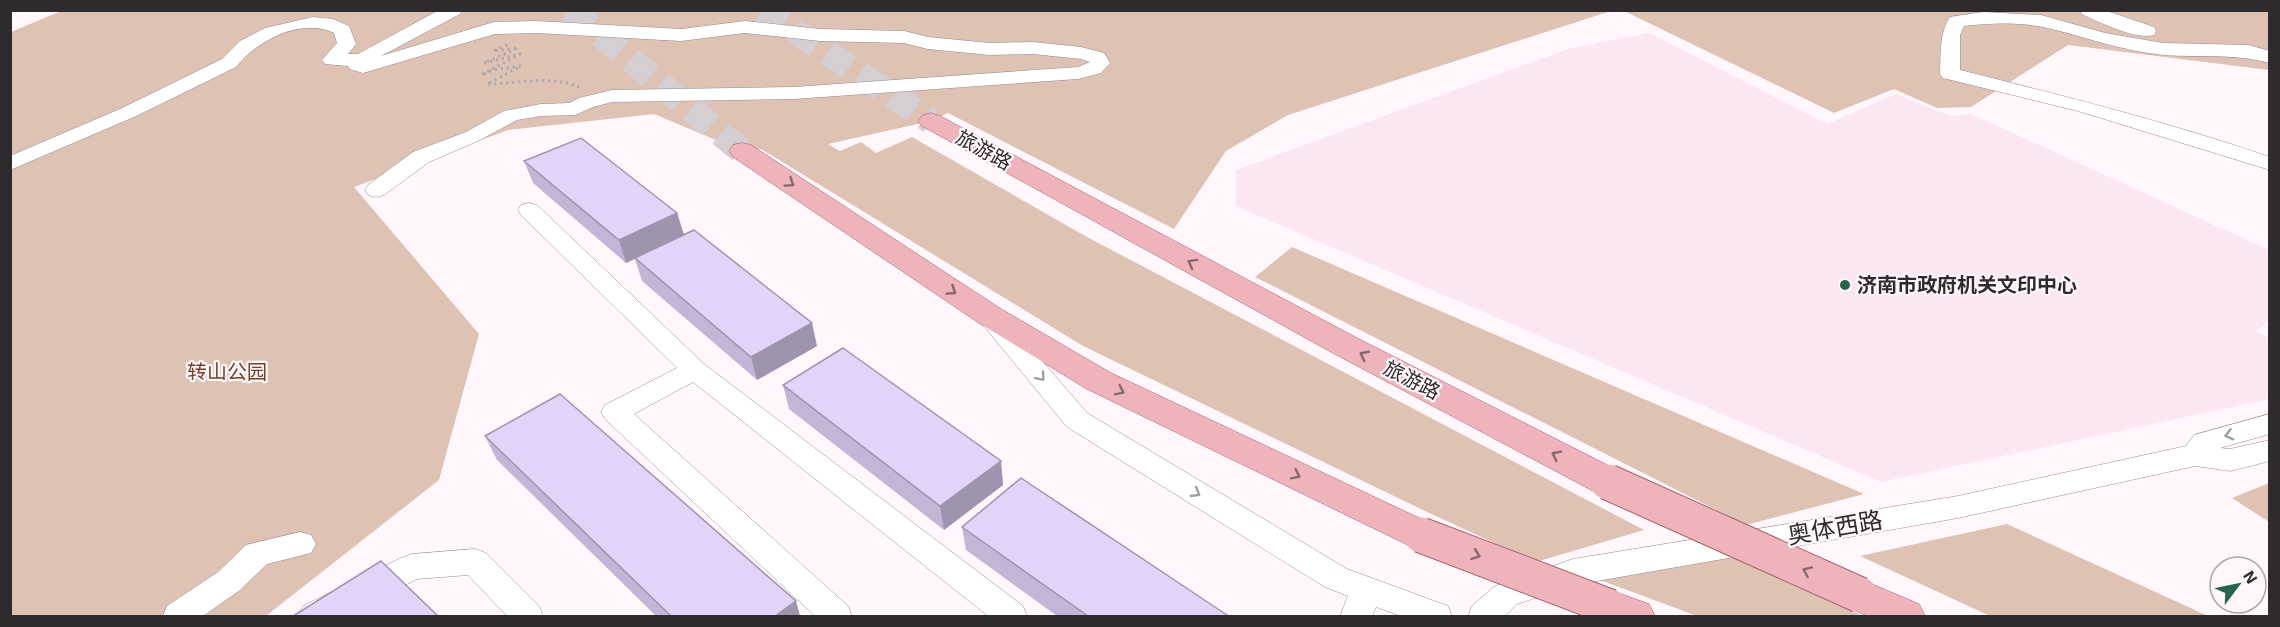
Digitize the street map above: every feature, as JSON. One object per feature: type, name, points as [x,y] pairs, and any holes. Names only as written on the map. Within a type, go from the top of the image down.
[{"type":"main road","name":"旅游路","points":[[931,121],[1344,345],[1608,482],[1905,616]]},
{"type":"main road","points":[[741,150],[990,316],[1099,381],[1421,535],[1623,612]]},
{"type":"street","points":[[376,190],[421,157],[473,136],[511,116],[541,110],[575,109],[586,102],[612,96],[794,93],[1078,73],[1094,69],[1100,63],[1096,57],[1082,52],[1033,48],[990,49],[928,43],[904,37],[820,35],[745,27],[681,35],[512,38],[494,28],[363,67],[357,65],[373,52],[454,10]]},
{"type":"street","points":[[2088,10],[2112,21],[2156,33],[2270,42]]},
{"type":"street","points":[[2270,57],[2248,51],[2163,49],[2103,38],[2041,21],[1983,18],[1957,21],[1951,35],[1950,74],[2085,107],[2205,142],[2270,164]]},
{"type":"street","points":[[10,164],[127,113],[229,63],[236,51],[281,27],[326,23],[342,30],[347,44],[332,60],[363,60]]},
{"type":"street","points":[[529,210],[695,370],[760,418],[1011,616]]},
{"type":"street","points":[[990,316],[1077,420],[1336,578],[1361,603],[1426,613]]},
{"type":"street","points":[[695,370],[615,412],[836,616]]},
{"type":"street","name":"奥体西路","points":[[2195,455],[2204,442],[2270,424]]},
{"type":"street","name":"奥体西路","points":[[1484,616],[1506,596],[1573,572],[1958,507],[2195,455],[2230,460],[2270,450]]},
{"type":"street","points":[[179,616],[228,581],[257,554],[300,544]]},
{"type":"street","points":[[315,616],[412,567],[475,562],[527,616]]},
{"type":"path","points":[[512,38],[490,42],[512,38]]},
{"type":"path","points":[[512,38],[493,51],[518,48],[484,63],[520,54],[481,75],[493,70],[521,66],[487,84],[508,85],[545,80],[576,84],[598,99]]},
{"type":"shaded area","name":"济南市政府机关文印中心","points":[[1649,33],[1827,124],[1896,94],[1950,116],[1971,114],[2269,250],[2269,320],[2256,331],[2269,338],[2269,399],[1881,482],[1236,206],[1236,170],[1568,49]]},
{"type":"green space","name":"转山公园","points":[[61,11],[1611,11],[1288,115],[1226,151],[1174,229],[948,113],[931,121],[828,144],[840,151],[861,142],[876,153],[912,137],[1087,237],[1644,530],[1536,562],[1083,346],[761,149],[742,151],[654,114],[508,130],[354,187],[479,334],[439,480],[266,616],[11,616],[11,32]]},
{"type":"green space","points":[[1624,11],[2269,11],[2269,70],[2068,45],[1971,107],[1937,108],[1894,89],[1834,113]]},
{"type":"green space","points":[[1292,247],[1864,494],[1746,525],[1255,277]]},
{"type":"green space","points":[[2269,483],[2269,522],[2232,498]]},
{"type":"green space","points":[[2007,524],[2208,616],[1990,616],[1860,556]]},
{"type":"green space","points":[[1729,555],[1863,616],[1697,616],[1600,580]]},
{"type":"building","points":[[581,138],[677,213],[619,240],[524,161]]},
{"type":"building","points":[[694,230],[812,323],[751,357],[635,258]]},
{"type":"building","points":[[843,348],[1001,461],[940,506],[783,385]]},
{"type":"building","points":[[560,394],[796,601],[775,616],[671,616],[485,436]]},
{"type":"building","points":[[1021,478],[1227,615],[1088,616],[962,527]]},
{"type":"building","points":[[381,561],[438,616],[293,616]]},
{"type":"tunnel","points":[[570,10],[742,151]]},
{"type":"tunnel","points":[[762,10],[931,121]]},
{"type":"place","name":"济南市政府机关文印中心","points":[[1845,285]]}]
